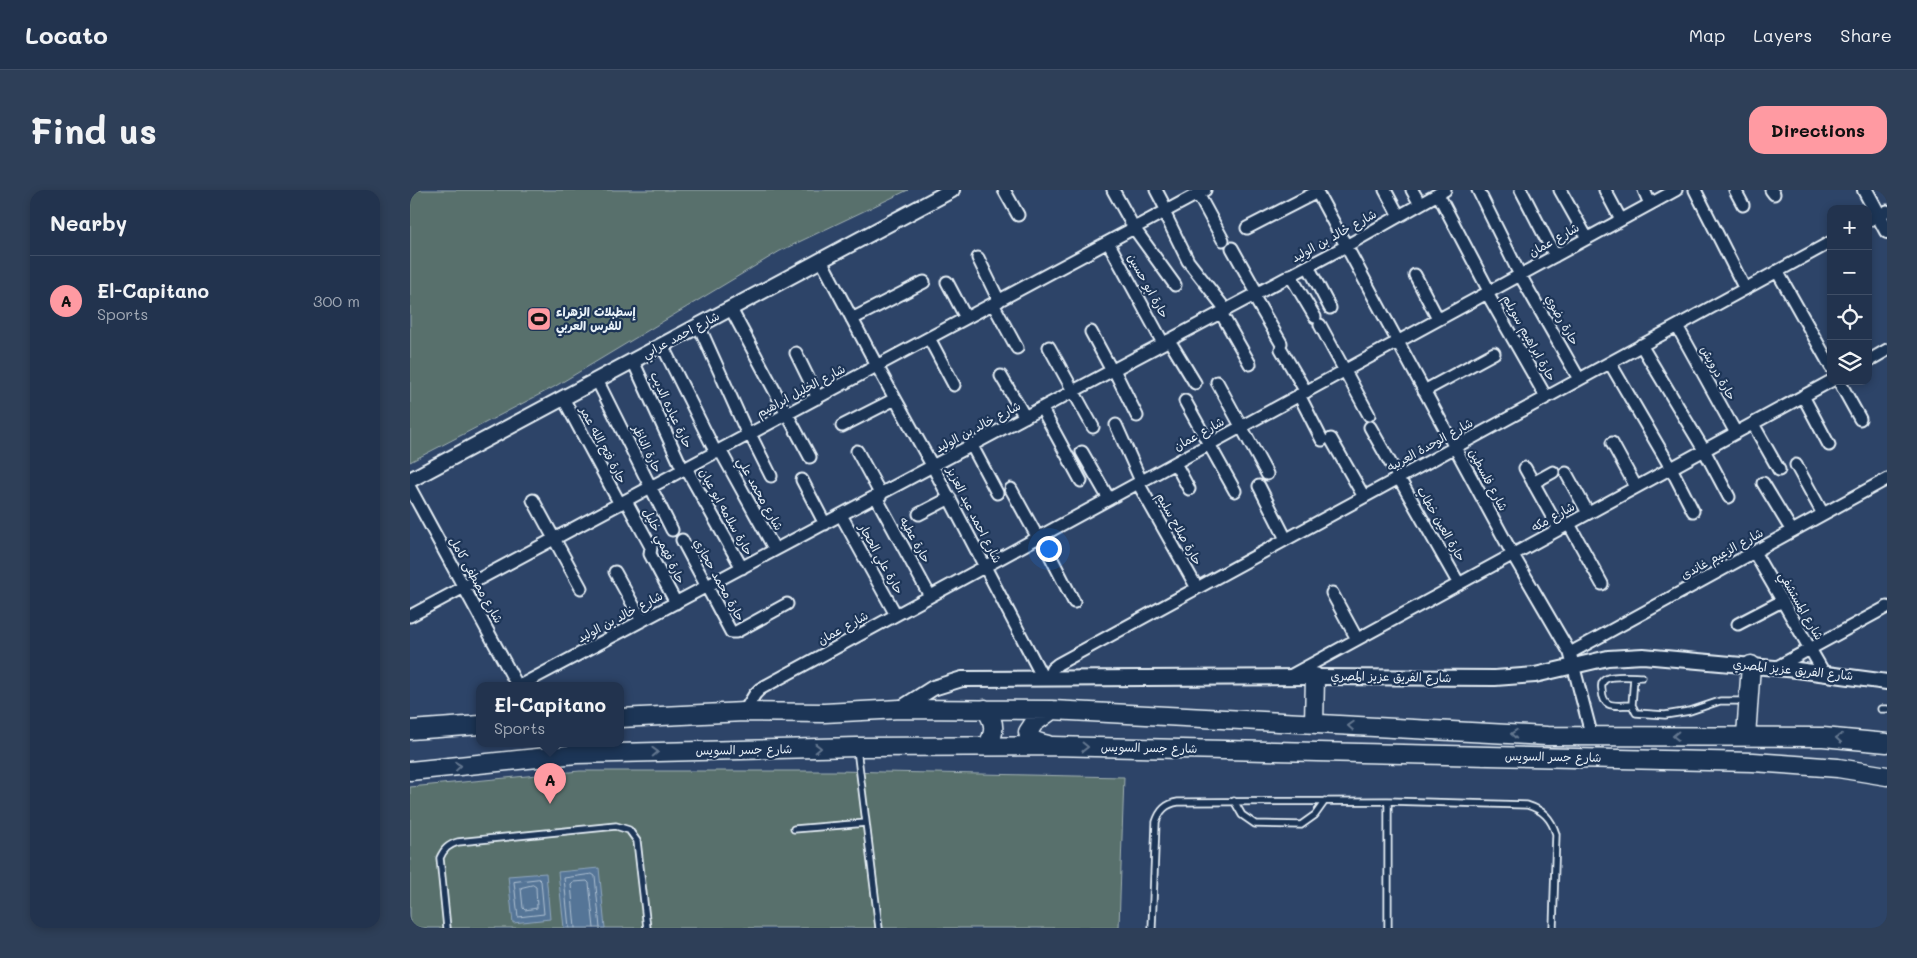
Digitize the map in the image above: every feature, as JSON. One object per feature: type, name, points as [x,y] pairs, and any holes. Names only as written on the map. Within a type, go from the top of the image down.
[{"type":"main road","points":[[1746,736],[1750,665]]},
{"type":"main road","points":[[1314,724],[1315,677]]},
{"type":"main road","name":"شارع جسر السويس","points":[[624,718],[744,712],[824,712],[900,709],[1052,710],[1547,736],[1823,737],[1887,743]]},
{"type":"main road","points":[[985,709],[994,727],[991,741],[987,746]]},
{"type":"main road","points":[[1052,710],[1034,723],[1028,732],[1029,736],[1035,741],[1052,746]]},
{"type":"main road","points":[[410,730],[476,725]]},
{"type":"main road","name":"شارع جسر السويس","points":[[410,771],[576,754],[857,747],[1052,746],[1753,762],[1838,768],[1887,776]]},
{"type":"street","name":"شارع احمد عرابي","points":[[410,480],[952,190]]},
{"type":"street","points":[[1004,190],[1018,215]]},
{"type":"street","points":[[1112,190],[1134,228],[1175,285]]},
{"type":"street","points":[[1156,190],[1188,261],[1224,311],[1250,364]]},
{"type":"street","points":[[1385,190],[1399,216]]},
{"type":"street","points":[[1412,190],[1420,204]]},
{"type":"street","name":"حارة رضوي","points":[[1478,190],[1520,274],[1580,379]]},
{"type":"street","points":[[1521,190],[1555,256]]},
{"type":"street","points":[[1606,190],[1621,220]]},
{"type":"street","points":[[1644,190],[1650,204]]},
{"type":"street","name":"شارع عمان","points":[[744,712],[760,689],[1676,190]]},
{"type":"street","points":[[1695,190],[1745,289]]},
{"type":"street","points":[[1734,190],[1743,205]]},
{"type":"street","points":[[1865,190],[1887,231]]},
{"type":"street","points":[[1246,228],[1316,191]]},
{"type":"street","name":"شارع فلسطين","points":[[1316,191],[1513,555],[1570,653],[1592,736]]},
{"type":"street","points":[[1561,191],[1587,238]]},
{"type":"street","points":[[1200,192],[1223,240]]},
{"type":"street","name":"شارع الخليل ابراهيم","points":[[410,616],[1200,192]]},
{"type":"street","name":"شارع خالد بن الوليد","points":[[525,682],[934,467],[1346,246],[1442,192]]},
{"type":"street","name":"حارة ابراهيم سويلم","points":[[1442,192],[1488,292],[1546,397]]},
{"type":"street","name":"حارة ابو حسين","points":[[1108,242],[1166,342],[1195,383]]},
{"type":"street","name":"شارع الوحدة العربيه","points":[[1046,678],[1058,664],[1827,244]]},
{"type":"street","points":[[1232,248],[1326,439],[1364,497]]},
{"type":"street","points":[[978,258],[1016,348]]},
{"type":"street","name":"شارع احمد عبد العزيز","points":[[821,260],[1046,678]]},
{"type":"street","points":[[1308,266],[1330,308]]},
{"type":"street","points":[[1777,271],[1827,360]]},
{"type":"street","points":[[1415,275],[1438,320]]},
{"type":"street","name":"حارة العين خطاب","points":[[1290,276],[1344,370],[1399,478],[1459,584]]},
{"type":"street","points":[[852,319],[924,282]]},
{"type":"street","points":[[948,282],[966,318]]},
{"type":"street","points":[[731,309],[810,457]]},
{"type":"street","points":[[699,326],[749,435],[771,476]]},
{"type":"street","name":"حارة درويش","points":[[1677,326],[1736,433]]},
{"type":"street","points":[[1091,332],[1137,416]]},
{"type":"street","points":[[929,338],[954,386]]},
{"type":"street","points":[[1642,345],[1729,496]]},
{"type":"street","name":"شارع محمد علي","points":[[662,346],[718,451],[775,550]]},
{"type":"street","points":[[1049,347],[1093,427]]},
{"type":"street","points":[[1872,359],[1887,350]]},
{"type":"street","points":[[796,353],[818,398]]},
{"type":"street","points":[[1424,391],[1494,354]]},
{"type":"street","name":"حارة عباده الديب","points":[[633,361],[685,469]]},
{"type":"street","points":[[1610,362],[1671,468],[1693,511]]},
{"type":"street","points":[[1001,376],[1025,417]]},
{"type":"street","name":"حارة الناظر","points":[[597,380],[672,530]]},
{"type":"street","points":[[1217,382],[1267,474]]},
{"type":"street","name":"شارع مكه","points":[[1288,677],[1827,383]]},
{"type":"street","points":[[1841,385],[1860,419]]},
{"type":"street","points":[[1803,396],[1829,445]]},
{"type":"street","name":"حارة فتح الله عمر","points":[[563,398],[623,502]]},
{"type":"street","points":[[842,426],[895,399]]},
{"type":"street","points":[[1185,401],[1235,491]]},
{"type":"street","points":[[1042,409],[1081,481]]},
{"type":"street","points":[[1753,424],[1779,470]]},
{"type":"street","name":"حارة صلاح سليم","points":[[1116,425],[1140,482],[1197,588]]},
{"type":"street","points":[[1612,443],[1636,487]]},
{"type":"street","points":[[972,446],[997,493]]},
{"type":"street","name":"حارة عطيه","points":[[857,451],[930,596]]},
{"type":"street","points":[[1082,452],[1109,499]]},
{"type":"street","points":[[1175,463],[1189,489]]},
{"type":"street","points":[[1796,466],[1823,514]]},
{"type":"street","points":[[1525,468],[1602,584]]},
{"type":"street","name":"حارة سلامه ابو عيان","points":[[685,469],[742,568]]},
{"type":"street","points":[[1534,483],[1553,472]]},
{"type":"street","points":[[1566,473],[1588,514]]},
{"type":"street","name":"شارع الزعيم غاندى","points":[[1570,653],[1887,478]]},
{"type":"street","points":[[802,480],[825,524]]},
{"type":"street","points":[[1763,483],[1792,531]]},
{"type":"street","points":[[1258,486],[1286,539]]},
{"type":"street","name":"شارع مصطفى كامل","points":[[410,488],[517,682]]},
{"type":"street","points":[[1010,489],[1039,537],[1074,602]]},
{"type":"street","points":[[919,514],[950,498]]},
{"type":"street","points":[[534,500],[581,588]]},
{"type":"street","name":"حارة فهمي خليل","points":[[623,502],[652,547],[650,554],[676,603]]},
{"type":"street","name":"حارة علي الحجار","points":[[841,516],[896,615]]},
{"type":"street","name":"حارة محمد حجازي","points":[[682,540],[731,632],[733,633],[787,604]]},
{"type":"street","name":"شارع المستشفي","points":[[1754,552],[1824,673]]},
{"type":"street","points":[[615,572],[642,621]]},
{"type":"street","points":[[1332,593],[1357,640]]},
{"type":"street","points":[[1738,624],[1782,601]]},
{"type":"street","points":[[1775,668],[1887,606]]},
{"type":"street","name":"شارع الفريق عزيز المصري","points":[[900,709],[933,688],[962,679],[1494,678],[1535,676],[1608,658],[1643,656],[1750,665],[1887,682]]},
{"type":"lane","points":[[1632,705],[1611,705],[1606,703],[1603,698],[1602,684],[1604,680],[1610,677],[1642,677]]},
{"type":"lane","points":[[1634,677],[1632,705],[1636,713],[1665,715],[1690,711],[1720,700],[1748,701]]},
{"type":"lane","points":[[857,747],[878,928]]},
{"type":"lane","points":[[1234,801],[1242,815],[1256,824],[1301,824],[1315,815],[1325,801]]},
{"type":"lane","points":[[1388,801],[1388,928]]},
{"type":"lane","points":[[1152,928],[1156,822],[1159,814],[1170,803],[1388,801],[1538,808],[1553,824],[1556,834],[1553,928]]},
{"type":"lane","points":[[794,829],[866,823]]},
{"type":"lane","points":[[447,928],[440,858],[443,851],[450,845],[458,842],[616,826],[629,830],[637,841],[647,928]]},
{"type":"green space","name":"إسطبلات الزهراء للفرس العربي","points":[[410,190],[908,190],[780,251],[554,387],[410,462]]},
{"type":"green space","points":[[580,771],[837,771],[1124,777],[1119,928],[410,928],[410,787]]},
{"type":"water","points":[[599,868],[605,928],[564,928],[558,872]]},
{"type":"water","points":[[546,873],[550,919],[513,923],[508,876]]},
{"type":"place","name":"إسطبلات الزهراء للفرس العربي","points":[[539,319]]},
{"type":"place","name":"El-Capitano","points":[[550,804]]}]
